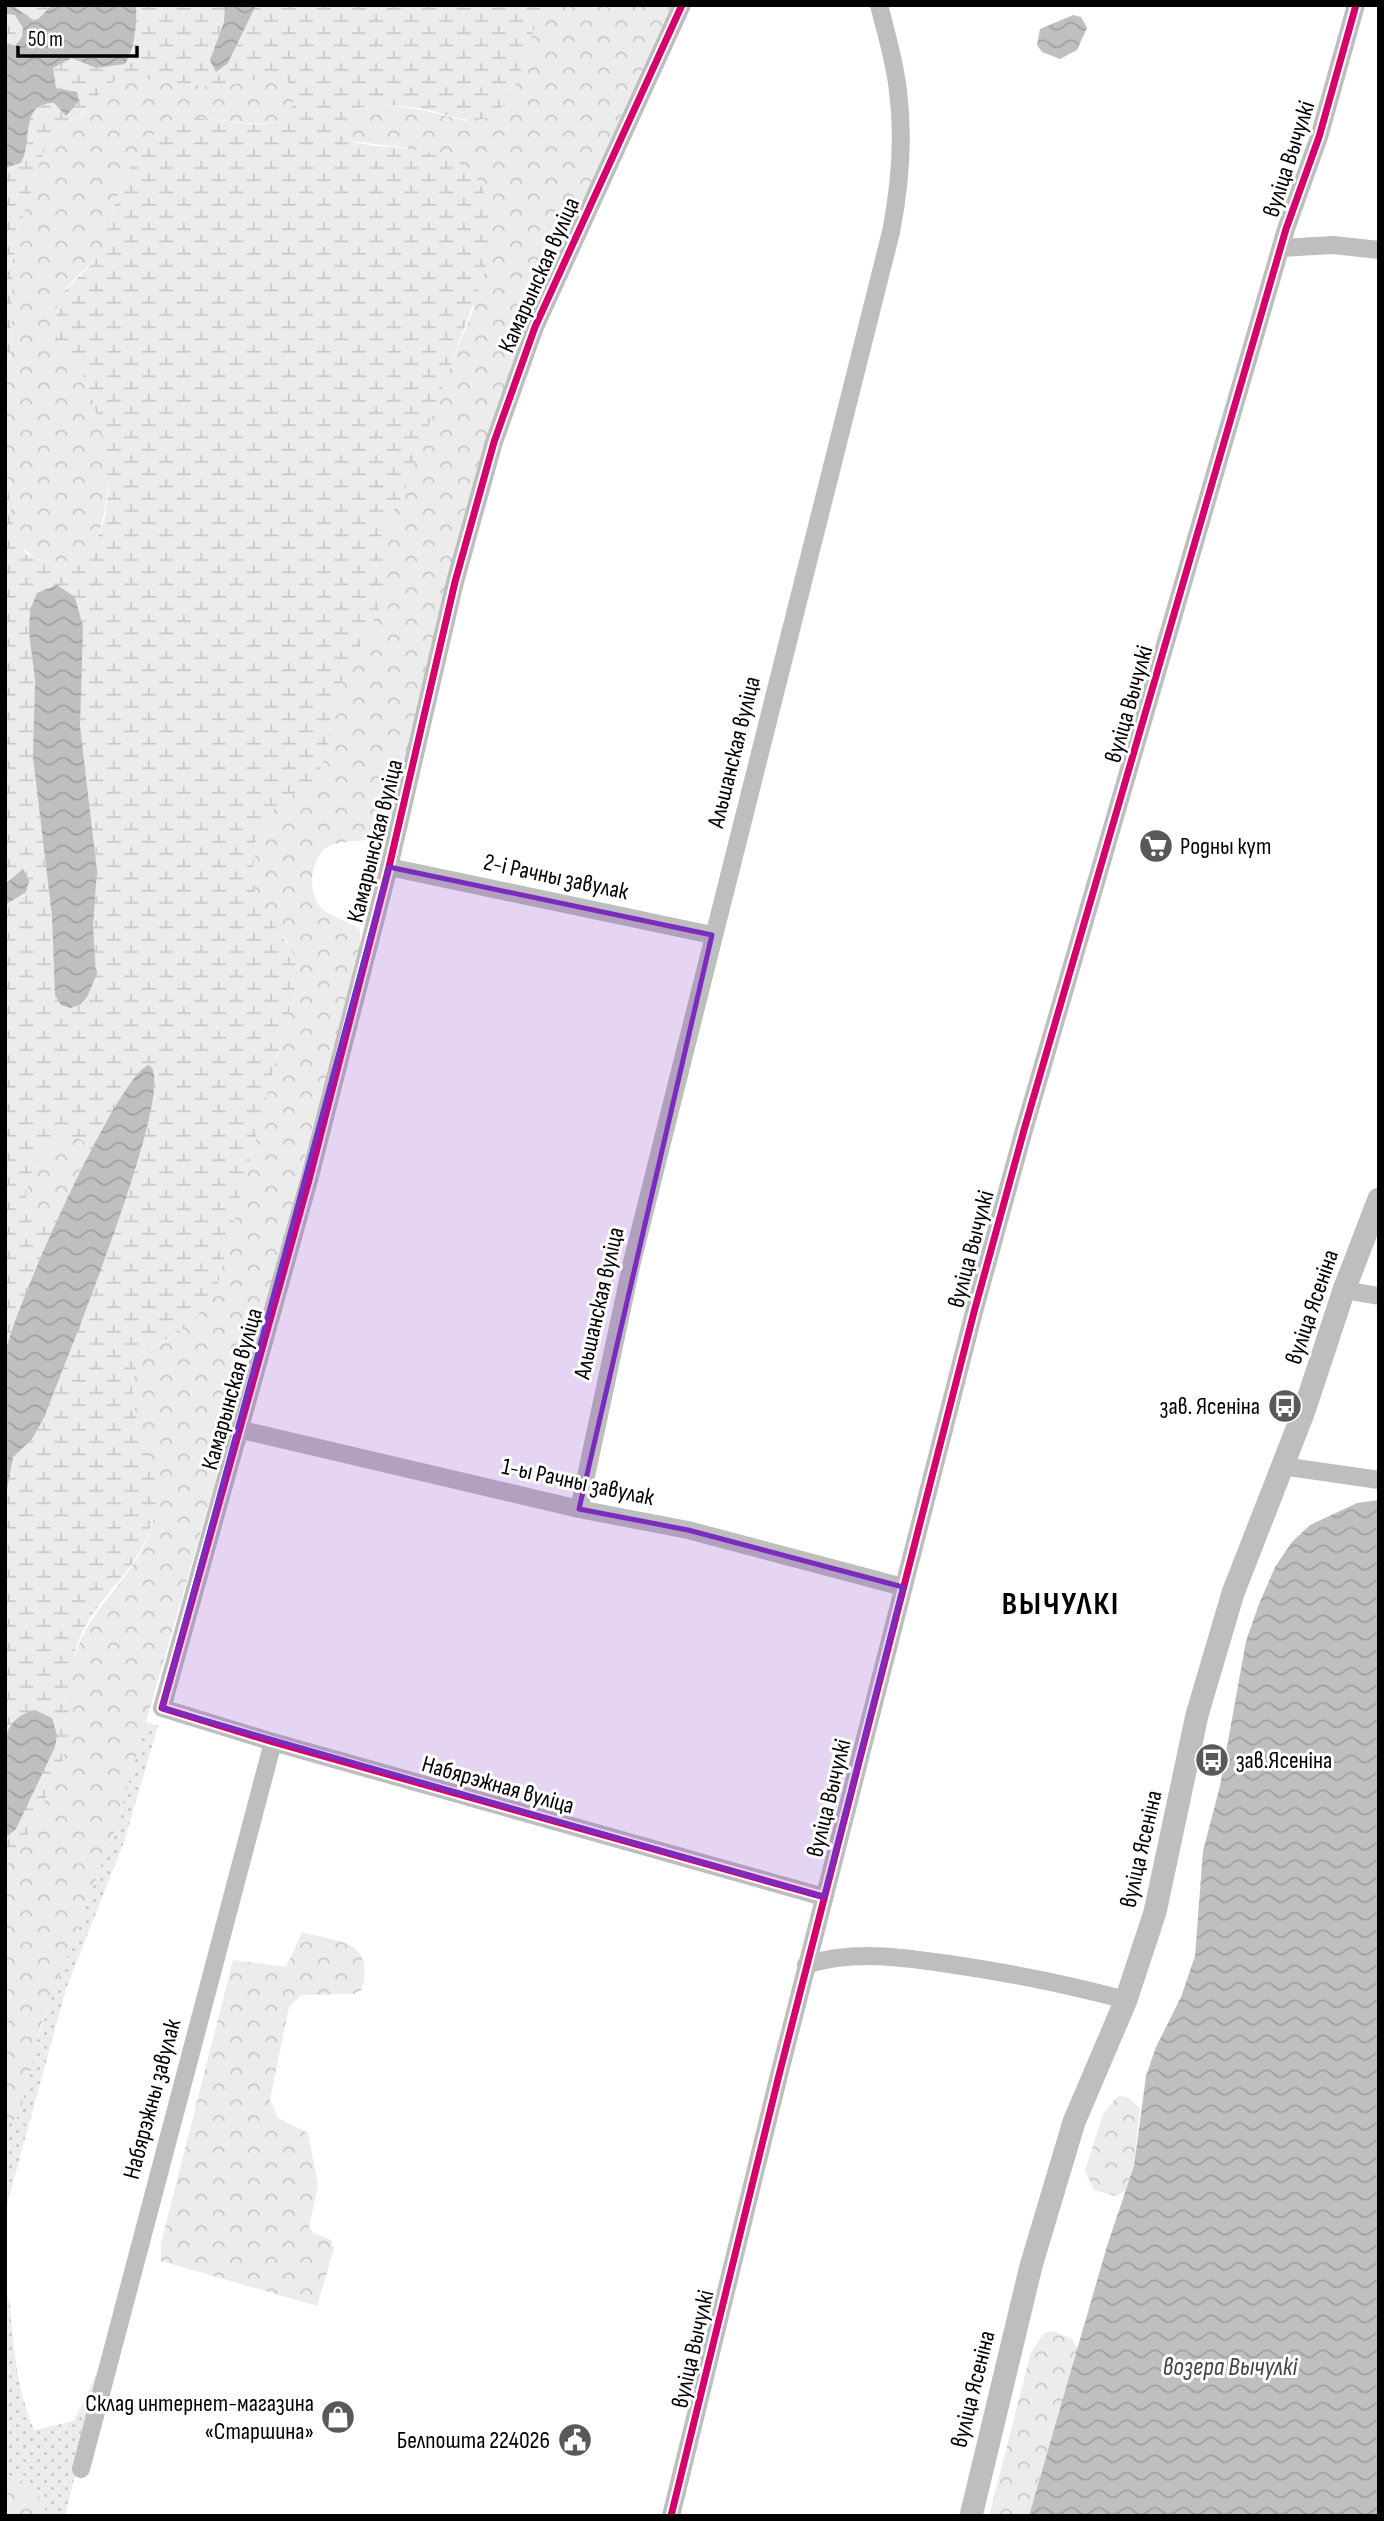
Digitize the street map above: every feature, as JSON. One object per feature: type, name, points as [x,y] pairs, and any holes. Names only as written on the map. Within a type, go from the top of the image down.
[{"type":"street","name":"Камарынская вуліца","points":[[162,1708],[242,1430],[389,867],[459,569],[514,382],[561,268],[682,5]]},
{"type":"street","name":"Альшанская вуліца","points":[[579,1509],[632,1262],[887,246],[899,188],[898,90],[879,5]]},
{"type":"street","name":"вуліца Вычулкі","points":[[671,2516],[806,1965],[1024,1130],[1281,248],[1319,137],[1356,5]]},
{"type":"street","points":[[1281,248],[1333,245],[1379,250]]},
{"type":"street","name":"2-і Рачны завулак","points":[[389,867],[712,935]]},
{"type":"street","name":"вуліца Ясеніна","points":[[971,2516],[1035,2253],[1074,2122],[1126,2000],[1155,1912],[1196,1715],[1233,1593],[1379,1199]]},
{"type":"street","points":[[1344,1290],[1379,1296]]},
{"type":"street","name":"1-ы Рачны завулак","points":[[242,1430],[579,1509],[688,1530],[903,1587]]},
{"type":"street","points":[[1282,1466],[1379,1480]]},
{"type":"street","name":"Набярэжная вуліца","points":[[162,1708],[272,1742],[824,1897]]},
{"type":"street","name":"Набярэжны завулак","points":[[82,2469],[272,1742]]},
{"type":"street","points":[[806,1965],[825,1959],[893,1956],[1032,1976],[1126,2000]]},
{"type":"highlighted area","points":[[389,867],[712,935],[579,1509],[688,1530],[903,1587],[824,1897],[162,1708]]},
{"type":"green space","points":[[5,5],[541,5],[518,79],[506,101],[498,111],[488,117],[468,120],[415,108],[380,105],[354,109],[345,120],[345,133],[351,141],[437,154],[457,162],[472,173],[482,187],[487,203],[489,223],[485,272],[403,495],[381,530],[385,587],[380,607],[334,699],[326,756],[319,773],[309,784],[278,804],[266,818],[256,839],[252,879],[257,899],[294,954],[297,972],[294,992],[217,1287],[187,1326],[143,1356],[133,1380],[136,1416],[157,1489],[156,1507],[150,1529],[134,1562],[102,1601],[82,1633],[72,1671],[71,1724],[66,1751],[23,1844],[15,1854],[5,1859],[5,463],[13,526],[26,554],[45,561],[64,561],[77,556],[93,543],[103,523],[107,499],[104,445],[84,377],[57,337],[58,299],[99,254],[107,238],[116,199],[128,174],[143,148],[161,127],[170,121],[185,118],[245,124],[280,121],[290,111],[293,94],[288,82],[277,76],[215,87],[124,77],[109,84],[78,118],[56,128],[48,138],[18,232],[13,259],[11,348],[5,376]],"holes":[[[76,1137],[88,1144],[89,1160],[51,1223],[42,1226],[33,1223],[28,1215],[26,1194],[32,1172],[43,1153],[62,1141]]]},
{"type":"green space","points":[[541,5],[672,5],[535,306],[490,427],[388,829],[368,840],[335,844],[326,849],[318,857],[313,872],[312,888],[318,904],[322,909],[360,930],[360,948],[262,1321],[115,1829],[40,2028],[21,2110],[16,2119],[5,2127],[5,1859],[15,1854],[70,1694],[73,1663],[82,1637],[139,1555],[150,1532],[156,1504],[156,1486],[136,1416],[133,1381],[138,1364],[146,1353],[185,1327],[217,1286],[294,992],[287,941],[266,917],[257,899],[252,879],[256,839],[266,818],[278,804],[309,784],[319,773],[326,756],[334,699],[380,607],[381,530],[409,478],[427,424],[474,308],[408,148],[351,141],[345,133],[344,124],[354,109],[383,105],[411,108],[467,121],[525,54]]},
{"type":"green space","points":[[277,76],[287,81],[293,90],[293,109],[284,119],[268,123],[248,123],[185,118],[170,121],[151,137],[120,189],[101,252],[74,279],[60,298],[56,315],[60,337],[67,354],[84,376],[97,411],[107,467],[106,504],[98,535],[82,553],[70,559],[47,562],[30,554],[19,540],[11,520],[7,497],[5,388],[11,349],[14,249],[48,138],[56,128],[79,118],[109,84],[124,77],[215,87]]},
{"type":"green space","points":[[76,1137],[86,1142],[89,1151],[81,1177],[51,1223],[42,1226],[33,1223],[28,1215],[26,1194],[37,1162],[53,1145]]},
{"type":"green space","points":[[145,1721],[158,1726],[124,1842],[66,1989],[5,2212],[5,2127],[16,2119],[21,2110],[35,2045],[79,1918],[115,1829]]},
{"type":"green space","points":[[302,1932],[351,1946],[359,1952],[364,1973],[362,1990],[354,1994],[301,1995],[289,2007],[270,2100],[278,2118],[308,2133],[318,2185],[309,2228],[313,2233],[331,2240],[334,2249],[317,2306],[161,2261],[161,2243],[233,1960],[286,1967]]},
{"type":"green space","points":[[1118,2096],[1127,2097],[1140,2108],[1134,2166],[1127,2190],[1115,2196],[1094,2190],[1085,2171],[1103,2114]]},
{"type":"green space","points":[[5,2294],[10,2303],[14,2352],[20,2383],[34,2430],[74,2421],[103,2361],[65,2516],[47,2516],[41,2501],[27,2484],[5,2474]]},
{"type":"green space","points":[[1054,2331],[1073,2340],[1078,2350],[1029,2516],[989,2516],[1031,2352],[1044,2333]]},
{"type":"green space","points":[[5,2474],[32,2489],[45,2508],[47,2516],[5,2516]]},
{"type":"water","points":[[5,5],[15,7],[33,20],[38,19],[52,5],[136,5],[136,28],[125,64],[96,68],[72,58],[53,68],[56,88],[77,92],[79,101],[66,116],[54,103],[36,109],[31,117],[21,163],[5,168],[5,42],[15,46],[22,37],[23,28],[15,15],[5,14]]},
{"type":"water","points":[[225,5],[256,5],[228,63],[216,72],[210,60],[224,22]]},
{"type":"water","points":[[1073,15],[1081,17],[1087,28],[1077,50],[1060,59],[1042,52],[1037,45],[1040,29]]},
{"type":"water","points":[[57,585],[75,597],[83,627],[80,726],[97,871],[93,925],[96,976],[87,997],[80,1005],[70,1008],[61,1005],[55,995],[52,916],[33,757],[35,680],[29,632],[30,610],[37,593]]},
{"type":"water","points":[[23,869],[29,881],[26,892],[5,905],[5,884]]},
{"type":"water","points":[[149,1065],[154,1084],[148,1122],[115,1232],[45,1416],[32,1439],[13,1457],[5,1500],[3,1392],[5,1356],[11,1333],[44,1249],[91,1150],[134,1078]]},
{"type":"water","name":"возера Вычулкі","points":[[1379,1500],[1379,2516],[1029,2516],[1107,2246],[1134,2166],[1146,2076],[1156,2047],[1181,1997],[1195,1956],[1203,1851],[1220,1786],[1246,1641],[1275,1567],[1292,1542],[1310,1525],[1357,1503]]},
{"type":"water","points":[[35,1710],[52,1718],[57,1735],[55,1747],[16,1829],[5,1838],[3,1768],[7,1733],[22,1715]]},
{"type":"cycle path","points":[[682,5],[535,327],[494,442],[455,582],[389,867],[309,1180],[162,1708],[273,1742],[824,1897]]},
{"type":"cycle path","points":[[671,2516],[779,2075],[974,1312],[1024,1130],[1286,229],[1319,137],[1356,5]]},
{"type":"place","name":"Родны кут","points":[[1156,846]]},
{"type":"place","name":"зав. Ясеніна","points":[[1285,1406]]},
{"type":"place","name":"зав.Ясеніна","points":[[1212,1760]]},
{"type":"place","name":"Склад интернет-магазина «Старшина»","points":[[338,2417]]},
{"type":"place","name":"Белпошта 224026","points":[[575,2440]]},
{"type":"district","name":"ВЫЧУЛКІ","points":[[1061,1604]]}]
